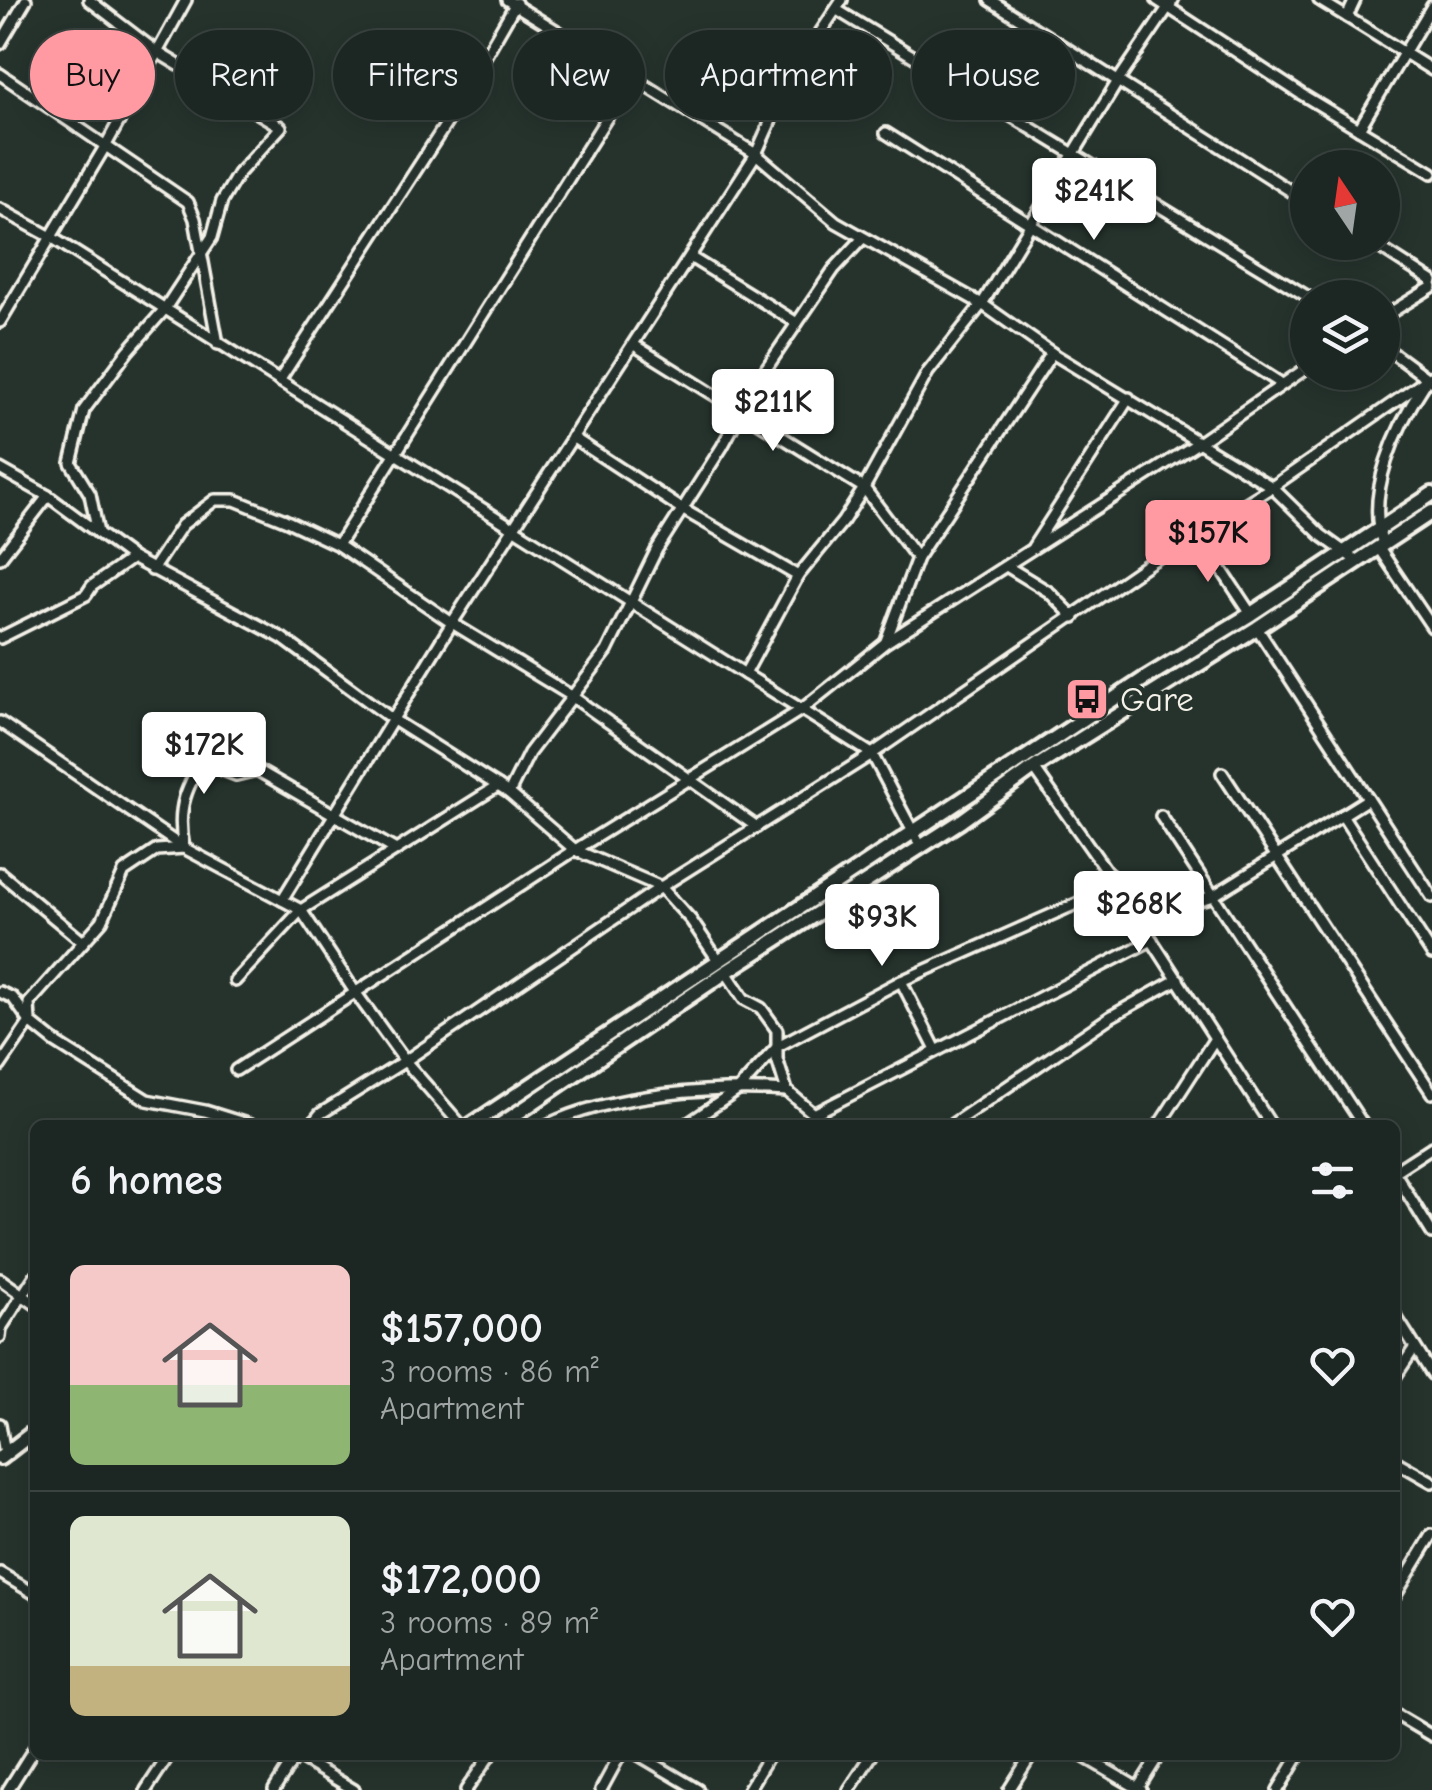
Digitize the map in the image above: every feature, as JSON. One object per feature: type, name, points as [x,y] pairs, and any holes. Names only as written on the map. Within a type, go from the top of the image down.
[{"type":"main road","points":[[479,1120],[722,966],[921,847],[1030,762],[1432,494]]},
{"type":"main road","points":[[507,1120],[913,834],[1257,628],[1432,512]]},
{"type":"main road","points":[[2,1456],[30,1435]]},
{"type":"street","points":[[0,44],[26,0]]},
{"type":"street","points":[[89,0],[157,52],[281,127],[238,174],[222,202],[212,238],[164,310],[84,410],[71,462],[90,494],[98,533]]},
{"type":"street","points":[[0,322],[106,145],[186,0]]},
{"type":"street","points":[[990,0],[1290,190]]},
{"type":"street","points":[[1157,0],[1171,4],[1432,173]]},
{"type":"street","points":[[1318,0],[1432,70]]},
{"type":"street","points":[[1347,17],[1356,0]]},
{"type":"street","points":[[279,381],[446,124],[513,2],[558,30]]},
{"type":"street","points":[[745,674],[798,576],[843,521],[928,372],[982,304],[1118,80],[1171,4]]},
{"type":"street","points":[[282,900],[452,623],[756,154],[790,78],[839,5],[1290,286]]},
{"type":"street","points":[[1359,128],[1432,6]]},
{"type":"street","points":[[0,74],[188,202],[195,219],[218,344]]},
{"type":"street","points":[[645,84],[756,154],[836,222],[982,304],[1052,353],[1272,487],[1321,535],[1357,561]]},
{"type":"street","points":[[338,545],[605,120]]},
{"type":"street","points":[[886,133],[1282,384]]},
{"type":"street","points":[[0,209],[51,237],[872,754],[921,847]]},
{"type":"street","points":[[509,793],[529,752],[606,651],[657,548],[797,323],[834,269],[864,238]]},
{"type":"street","points":[[690,258],[797,323]]},
{"type":"street","points":[[1397,260],[1432,284],[1400,306]]},
{"type":"street","points":[[634,345],[864,488],[917,558]]},
{"type":"street","points":[[885,644],[917,558],[1052,353]]},
{"type":"street","points":[[1400,357],[1431,379]]},
{"type":"street","points":[[236,1070],[575,850],[801,710],[885,644],[1201,441],[1290,379]]},
{"type":"street","points":[[315,1120],[661,887],[872,754],[1151,562],[1272,487],[1431,379]]},
{"type":"street","points":[[1431,379],[1402,418],[1380,486],[1378,529],[1380,545],[1432,627]]},
{"type":"street","points":[[1031,550],[1128,398]]},
{"type":"street","points":[[572,437],[682,510],[798,576]]},
{"type":"street","points":[[0,469],[48,496],[152,570],[282,638],[392,719],[509,793],[575,850],[661,887],[691,920],[744,999],[761,1008],[778,1030],[778,1060],[787,1091],[821,1120]]},
{"type":"street","points":[[0,558],[48,496]]},
{"type":"street","points":[[152,570],[182,524],[215,500],[223,498],[286,520],[338,545],[452,623],[570,694],[757,828]]},
{"type":"street","points":[[1198,534],[1251,614]]},
{"type":"street","points":[[0,638],[86,595],[92,586],[132,558]]},
{"type":"street","points":[[1008,567],[1049,592],[1074,618]]},
{"type":"street","points":[[1257,628],[1432,897]]},
{"type":"street","points":[[0,722],[184,848],[301,910],[405,1061],[457,1120]]},
{"type":"street","points":[[184,848],[179,820],[184,792],[212,744],[223,770],[236,775],[257,770],[394,849]]},
{"type":"street","points":[[1030,762],[1117,886],[1267,1120]]},
{"type":"street","points":[[1222,773],[1432,1092]]},
{"type":"street","points":[[235,981],[301,910],[498,786]]},
{"type":"street","points":[[814,1114],[1149,935],[1183,905],[1214,896],[1368,799]]},
{"type":"street","points":[[1342,815],[1432,954]]},
{"type":"street","points":[[1161,816],[1360,1120]]},
{"type":"street","points":[[0,1066],[30,1022],[29,1002],[102,920],[124,872],[157,850],[184,848]]},
{"type":"street","points":[[0,873],[83,942]]},
{"type":"street","points":[[693,1120],[738,1090],[778,1046],[901,981],[1117,886]]},
{"type":"street","points":[[957,1120],[1110,1017],[1178,979]]},
{"type":"street","points":[[901,981],[936,1050]]},
{"type":"street","points":[[0,992],[13,998],[30,1022],[95,1070],[147,1100],[234,1120]]},
{"type":"street","points":[[1162,1120],[1214,1040]]},
{"type":"street","points":[[559,1120],[587,1108],[738,1090],[787,1091]]},
{"type":"street","points":[[1400,1169],[1432,1148]]},
{"type":"street","points":[[1400,1180],[1432,1232]]},
{"type":"street","points":[[0,1279],[30,1300]]},
{"type":"street","points":[[0,1337],[1,1328],[30,1284]]},
{"type":"street","points":[[1400,1323],[1432,1374]]},
{"type":"street","points":[[1400,1370],[1415,1347]]},
{"type":"street","points":[[0,1424],[2,1456]]},
{"type":"street","points":[[1400,1464],[1432,1482]]},
{"type":"street","points":[[1400,1588],[1432,1535]]},
{"type":"street","points":[[0,1573],[30,1591]]},
{"type":"street","points":[[1400,1717],[1432,1736]]},
{"type":"street","points":[[8,1790],[30,1755]]},
{"type":"street","points":[[146,1790],[166,1760]]},
{"type":"street","points":[[274,1790],[293,1760]]},
{"type":"street","points":[[304,1760],[354,1790]]},
{"type":"street","points":[[466,1790],[487,1760]]},
{"type":"street","points":[[601,1790],[617,1760]]},
{"type":"street","points":[[647,1760],[698,1790]]},
{"type":"street","points":[[748,1790],[766,1760]]},
{"type":"street","points":[[849,1790],[869,1760]]},
{"type":"street","points":[[1010,1790],[1029,1760]]},
{"type":"street","points":[[1090,1760],[1139,1790],[1156,1760]]},
{"type":"street","points":[[1278,1790],[1296,1760]]},
{"type":"place","name":"Gare","points":[[1087,699]]}]
